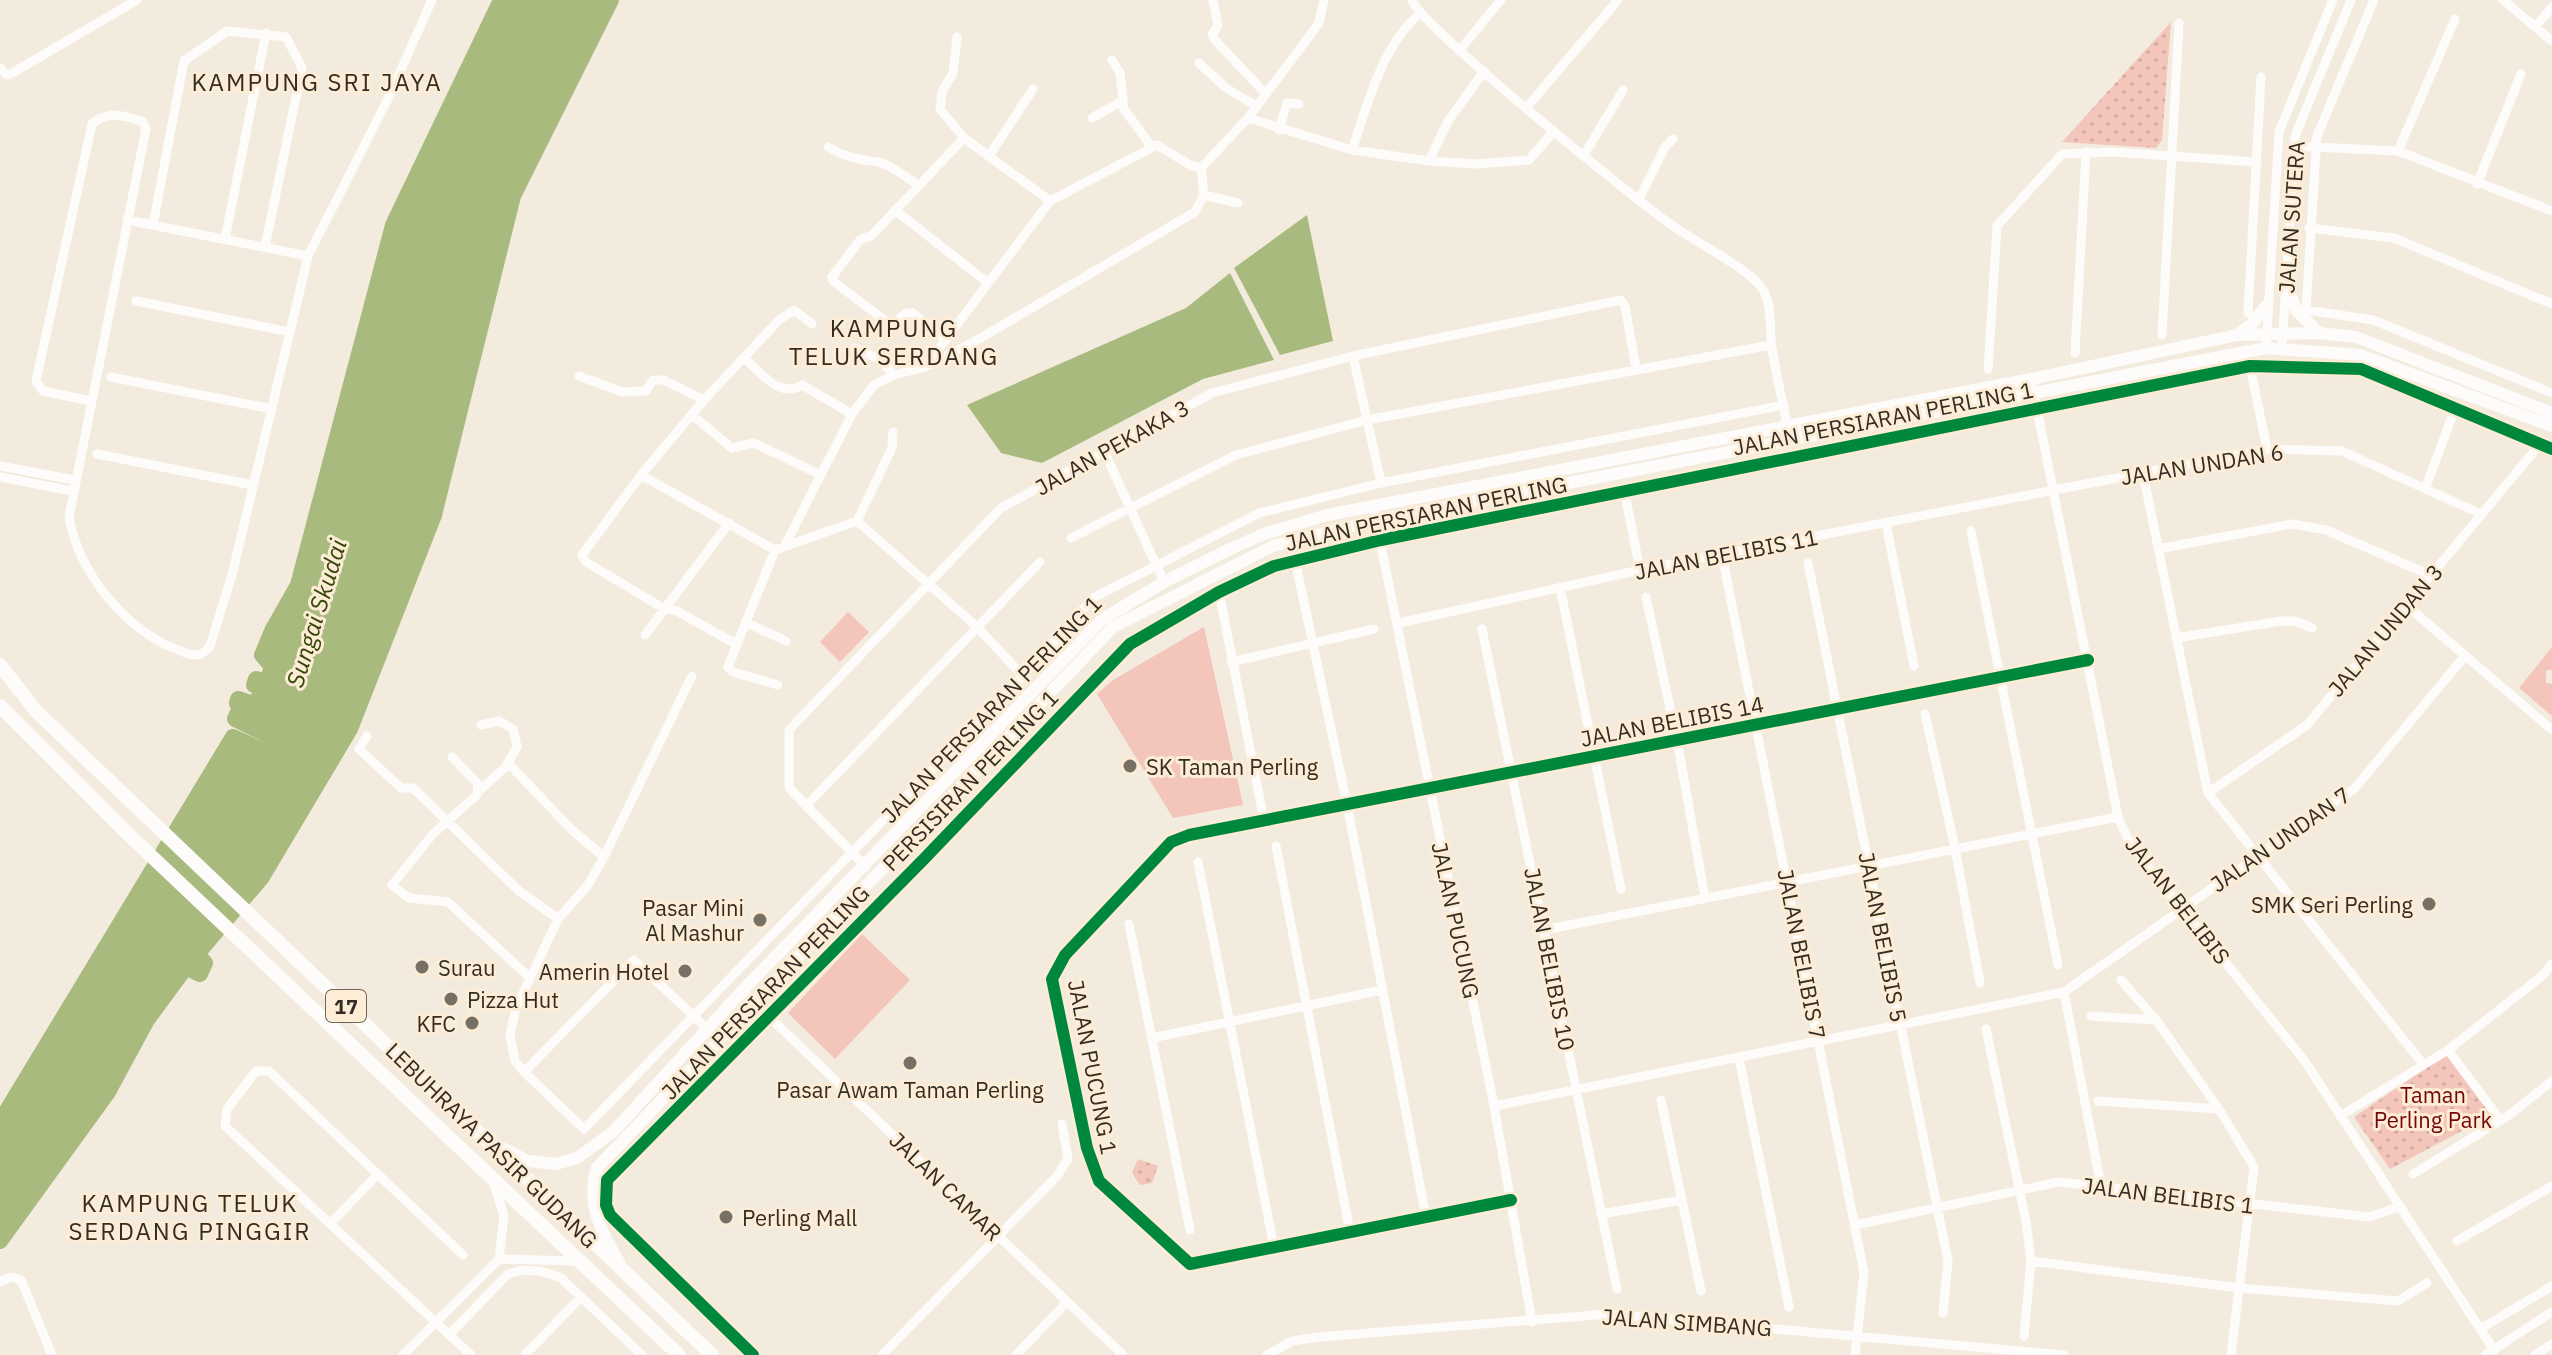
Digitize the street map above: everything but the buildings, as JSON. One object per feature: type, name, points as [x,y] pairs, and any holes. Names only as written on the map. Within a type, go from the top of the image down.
[{"type":"highway","name":"LEBUHRAYA PASIR GUDANG","points":[[0,665],[37,712],[496,1145],[712,1355]]},
{"type":"highway","name":"LEBUHRAYA PASIR GUDANG","points":[[0,706],[20,730],[129,835],[679,1355]]},
{"type":"main road","points":[[2286,282],[2296,310],[2319,333]]},
{"type":"main road","points":[[2237,335],[2251,325],[2267,305]]},
{"type":"main road","name":"JALAN PERSIARAN PERLING","points":[[496,1145],[528,1161],[547,1165],[577,1158],[613,1132],[742,991],[866,867],[1092,629],[1113,612],[1164,582],[1264,534],[1373,506],[2031,379],[2237,335],[2319,333],[2377,344],[2552,413]]},
{"type":"main road","name":"JALAN PERSIARAN PERLING","points":[[630,1278],[598,1224],[592,1184],[597,1168],[1113,627],[1273,546],[1377,520],[2266,348],[2360,355],[2552,426]]},
{"type":"street","points":[[3,71],[137,0]]},
{"type":"street","points":[[91,401],[43,391],[36,381],[92,124],[99,117],[116,115],[145,124],[69,517],[72,535],[102,588],[144,634],[195,656],[204,654],[210,646],[253,485],[308,256],[387,101],[432,0]]},
{"type":"street","points":[[1213,0],[1218,26],[1212,34],[1214,39],[1265,93]]},
{"type":"street","points":[[778,685],[731,670],[729,662],[780,548],[852,414],[874,385],[894,375],[925,367],[979,339],[1195,212],[1204,195],[1201,168],[1248,118],[1319,23],[1324,0]]},
{"type":"street","points":[[1412,0],[1419,14],[1459,51],[1554,131],[1670,224],[1757,282],[1768,303],[1771,345],[1787,425],[1796,435],[1808,437]]},
{"type":"street","points":[[1459,51],[1501,0]]},
{"type":"street","points":[[1527,107],[1618,0]]},
{"type":"street","name":"JALAN SUTERA","points":[[2266,348],[2279,132],[2333,0]]},
{"type":"street","name":"JALAN SUTERA","points":[[2282,348],[2293,146],[2351,0]]},
{"type":"street","points":[[2374,0],[2315,147],[2306,310],[2373,320],[2552,393]]},
{"type":"street","points":[[2503,0],[2552,41]]},
{"type":"street","points":[[2535,27],[2552,7]]},
{"type":"street","points":[[1352,150],[1389,52],[1403,28],[1419,14]]},
{"type":"street","points":[[2398,151],[2455,19]]},
{"type":"street","points":[[2162,335],[2179,23]]},
{"type":"street","points":[[153,225],[184,61],[227,31],[266,33],[286,37],[302,68],[265,247]]},
{"type":"street","points":[[225,239],[266,33]]},
{"type":"street","points":[[957,37],[953,73],[942,92],[940,109],[964,138],[1050,201]]},
{"type":"street","points":[[1112,60],[1120,73],[1122,101],[1151,146]]},
{"type":"street","points":[[1199,63],[1226,88],[1256,106]]},
{"type":"street","points":[[1429,161],[1448,121],[1484,71]]},
{"type":"street","points":[[2477,184],[2521,74]]},
{"type":"street","points":[[2248,313],[2261,77]]},
{"type":"street","points":[[989,156],[1033,89]]},
{"type":"street","points":[[1584,155],[1623,90]]},
{"type":"street","points":[[1092,118],[1122,101]]},
{"type":"street","points":[[1279,130],[1287,103],[1299,104]]},
{"type":"street","points":[[1248,118],[1352,150],[1475,164],[1529,160],[1554,131]]},
{"type":"street","points":[[945,339],[913,313],[887,322],[833,281],[832,277],[860,240],[872,235],[964,138]]},
{"type":"street","points":[[1639,199],[1665,147],[1673,139]]},
{"type":"street","points":[[925,367],[1050,201],[1098,179],[1151,146],[1163,146],[1192,166],[1201,168]]},
{"type":"street","points":[[2293,146],[2398,151],[2552,211]]},
{"type":"street","points":[[828,147],[844,157],[864,163],[881,162],[919,185]]},
{"type":"street","points":[[1988,369],[1995,231],[2062,154],[2086,152],[2257,162],[2277,155]]},
{"type":"street","points":[[2075,353],[2086,152]]},
{"type":"street","points":[[2257,162],[2276,172]]},
{"type":"street","points":[[1204,195],[1238,203]]},
{"type":"street","points":[[895,210],[988,283]]},
{"type":"street","points":[[127,220],[308,256]]},
{"type":"street","points":[[2309,228],[2394,238],[2552,304]]},
{"type":"street","name":"JALAN PEKAKA 3","points":[[866,867],[789,788],[789,730],[927,582],[1001,508],[1103,449],[1212,393],[1353,356],[1621,300],[1625,306],[1636,368]]},
{"type":"street","points":[[136,301],[290,332]]},
{"type":"street","points":[[736,644],[677,611],[663,608],[586,562],[582,555],[641,475],[704,400],[789,311],[799,311],[812,324]]},
{"type":"street","points":[[1071,538],[1236,455],[1367,420],[1771,345]]},
{"type":"street","points":[[855,348],[881,360],[894,375]]},
{"type":"street","points":[[1353,356],[1381,483]]},
{"type":"street","points":[[745,359],[782,391],[791,392],[802,385],[852,414]]},
{"type":"street","points":[[2250,366],[2267,449]]},
{"type":"street","name":"JALAN PERSIARAN PERLING 1","points":[[1219,592],[1274,566],[1381,540],[2250,366],[2361,369],[2456,406],[2552,449]]},
{"type":"street","points":[[579,376],[622,392],[646,391],[653,380],[663,380],[704,400]]},
{"type":"street","points":[[111,377],[272,409]]},
{"type":"street","name":"JALAN BELIBIS","points":[[2031,379],[2118,817],[2130,844],[2304,1060],[2480,1329],[2490,1352]]},
{"type":"street","name":"JALAN PERSIARAN PERLING 1","points":[[851,851],[1023,676],[1093,598],[1259,513],[1381,483],[1784,405]]},
{"type":"street","points":[[2425,489],[2456,406]]},
{"type":"street","points":[[692,415],[732,448],[754,443],[821,475]]},
{"type":"street","points":[[641,475],[780,548],[857,521],[892,448],[893,432]]},
{"type":"street","name":"JALAN UNDAN 3","points":[[2208,793],[2307,725],[2540,444]]},
{"type":"street","points":[[1103,449],[1164,582]]},
{"type":"street","name":"JALAN UNDAN 6","points":[[2054,490],[2267,449],[2342,451],[2481,514]]},
{"type":"street","points":[[97,454],[253,485]]},
{"type":"street","points":[[0,466],[74,480]]},
{"type":"street","points":[[2143,473],[2208,793],[2422,1063]]},
{"type":"street","points":[[0,477],[72,491]]},
{"type":"street","points":[[1624,489],[1640,570]]},
{"type":"street","name":"JALAN BELIBIS 11","points":[[1399,623],[1640,570],[2054,490]]},
{"type":"street","name":"JALAN PUCUNG","points":[[1373,506],[1494,1106],[1532,1322]]},
{"type":"street","points":[[857,521],[976,626],[1023,676]]},
{"type":"street","points":[[645,635],[729,523]]},
{"type":"street","points":[[1886,523],[1914,666]]},
{"type":"street","points":[[2158,549],[2292,524],[2326,530],[2430,575]]},
{"type":"street","points":[[1971,531],[2058,965]]},
{"type":"street","name":"JALAN BELIBIS 7","points":[[1722,555],[1864,1273],[1855,1355]]},
{"type":"street","points":[[1295,560],[1347,804],[1426,1217]]},
{"type":"street","points":[[806,806],[1040,562]]},
{"type":"street","name":"JALAN BELIBIS 5","points":[[1808,563],[1948,1261],[1943,1313]]},
{"type":"street","points":[[1560,587],[1621,889]]},
{"type":"street","points":[[1219,592],[1264,820]]},
{"type":"street","name":"PERSISIRAN PERLING 1","points":[[753,1355],[627,1236],[610,1215],[605,1191],[607,1180],[1130,644],[1219,592]]},
{"type":"street","points":[[1646,597],[1677,740],[1705,898]]},
{"type":"street","points":[[2406,605],[2552,730]]},
{"type":"street","points":[[2176,638],[2281,621],[2295,621],[2312,628]]},
{"type":"street","points":[[745,622],[786,641]]},
{"type":"street","points":[[1231,662],[1374,629]]},
{"type":"street","name":"JALAN BELIBIS 10","points":[[1482,629],[1617,1289]]},
{"type":"street","name":"JALAN UNDAN 7","points":[[1494,1106],[2064,992],[2182,907],[2260,858],[2355,788],[2464,657]]},
{"type":"street","name":"JALAN BELIBIS 14","points":[[1264,820],[2088,660]]},
{"type":"street","points":[[692,676],[604,857],[588,885],[558,919],[516,1008],[510,1035],[515,1061],[524,1072],[634,960],[719,1040]]},
{"type":"street","points":[[1925,714],[1955,848],[1980,983]]},
{"type":"street","points":[[481,725],[499,721],[513,729],[517,747],[507,764],[448,820],[392,885],[409,898],[448,902],[530,978]]},
{"type":"street","points":[[367,736],[359,749],[401,788],[413,788],[519,891],[558,919]]},
{"type":"street","points":[[452,757],[480,790]]},
{"type":"street","points":[[507,764],[572,830],[604,857]]},
{"type":"street","points":[[1544,930],[2118,817]]},
{"type":"street","name":"JALAN PUCUNG 1","points":[[1264,820],[1171,842],[1065,955],[1052,979],[1087,1148],[1099,1181],[1190,1264],[1511,1200]]},
{"type":"street","points":[[1276,846],[1350,1232]]},
{"type":"street","name":"PERSISIRAN PERLING 1","points":[[524,1072],[584,1129],[851,851]]},
{"type":"street","points":[[1198,862],[1274,1247]]},
{"type":"street","points":[[1129,924],[1190,1230]]},
{"type":"street","points":[[2340,1116],[2422,1063],[2448,1050],[2542,976],[2552,964]]},
{"type":"street","points":[[2542,976],[2552,985]]},
{"type":"street","points":[[2121,980],[2156,1020],[2253,1162],[2252,1205],[2231,1355]]},
{"type":"street","points":[[1152,1038],[1382,990]]},
{"type":"street","name":"JALAN CAMAR","points":[[742,991],[1123,1355]]},
{"type":"street","points":[[2064,992],[2101,1186]]},
{"type":"street","points":[[2091,1016],[2156,1020]]},
{"type":"street","points":[[1986,1029],[2020,1189],[2031,1261],[2024,1336]]},
{"type":"street","points":[[2448,1050],[2501,1121]]},
{"type":"street","points":[[1739,1058],[1789,1307]]},
{"type":"street","points":[[463,1255],[263,1068],[256,1071],[227,1109],[225,1126],[471,1355]]},
{"type":"street","points":[[2413,1174],[2501,1121],[2552,1081]]},
{"type":"street","points":[[1661,1100],[1701,1291]]},
{"type":"street","points":[[2098,1101],[2219,1109]]},
{"type":"street","points":[[882,1355],[1058,1175],[1068,1152],[1062,1124]]},
{"type":"street","points":[[1068,1152],[1087,1148]]},
{"type":"street","points":[[403,1355],[499,1259],[504,1216],[500,1195],[482,1167]]},
{"type":"street","points":[[330,1224],[377,1175]]},
{"type":"street","name":"JALAN BELIBIS 1","points":[[1855,1225],[2059,1182],[2369,1217],[2399,1207]]},
{"type":"street","points":[[2457,1241],[2552,1186]]},
{"type":"street","points":[[1601,1214],[1682,1200]]},
{"type":"street","points":[[499,1259],[581,1261]]},
{"type":"street","points":[[2031,1261],[2239,1288],[2398,1301],[2427,1283]]},
{"type":"street","points":[[449,1335],[507,1275],[518,1270],[547,1272],[561,1278],[642,1355]]},
{"type":"street","points":[[0,1282],[11,1277],[21,1280],[52,1355]]},
{"type":"street","points":[[2480,1329],[2552,1286]]},
{"type":"street","points":[[525,1355],[581,1297]]},
{"type":"street","points":[[1016,1355],[1067,1302]]},
{"type":"street","points":[[2490,1352],[2552,1312]]},
{"type":"street","name":"JALAN SIMBANG","points":[[1267,1355],[1292,1341],[1319,1337],[1609,1314],[1858,1334],[2064,1355]]},
{"type":"street","points":[[2535,1355],[2552,1344]]},
{"type":"green space","points":[[2171,22],[2162,140],[2156,148],[2062,142]]},
{"type":"green space","points":[[848,612],[869,632],[840,662],[820,642]]},
{"type":"green space","points":[[1204,627],[1243,805],[1173,818],[1097,694],[1113,680]]},
{"type":"green space","points":[[2552,647],[2552,670],[2546,670],[2546,683],[2552,684],[2552,716],[2519,688]]},
{"type":"green space","points":[[862,934],[910,980],[835,1059],[788,1013]]},
{"type":"green space","name":"Taman Perling Park","points":[[2447,1054],[2492,1115],[2390,1169],[2354,1117]]},
{"type":"green space","points":[[1138,1159],[1158,1166],[1152,1183],[1140,1185],[1132,1173]]},
{"type":"water","name":"Sungai Skudai","points":[[501,0],[611,0],[513,196],[434,515],[350,729],[262,877],[197,954],[205,963],[200,974],[185,967],[147,1020],[108,1092],[0,1241],[0,1122],[233,737],[270,754],[277,741],[235,719],[240,705],[238,699],[254,704],[265,689],[254,685],[256,679],[268,682],[272,667],[262,655],[298,585],[393,225]]},
{"type":"water","points":[[1307,215],[1333,341],[1280,355],[1234,268]]},
{"type":"water","points":[[1230,273],[1274,360],[1203,379],[1042,463],[1001,453],[967,405],[1186,308]]},
{"type":"waterway","name":"Sungai Skudai","points":[[0,1122],[233,737],[271,754],[278,740],[235,719],[241,705],[237,703],[238,699],[254,704],[265,689],[254,685],[256,679],[267,682],[272,667],[262,655],[298,585],[393,225],[501,0]]},
{"type":"waterway","points":[[0,1241],[108,1092],[147,1020],[186,967],[200,974],[205,963],[197,954],[262,877],[350,729],[434,515],[513,196],[611,0]]},
{"type":"cycle path","points":[[753,1355],[610,1215],[606,1205],[607,1180],[923,860],[1130,644],[1219,592],[1274,566],[1381,540],[2250,366],[2361,369],[2552,449]]},
{"type":"cycle path","points":[[1511,1200],[1190,1264],[1099,1181],[1087,1148],[1052,979],[1065,955],[1171,842],[1189,835],[2088,660]]},
{"type":"place","name":"SK Taman Perling","points":[[1130,766]]},
{"type":"place","name":"SMK Seri Perling","points":[[2429,904]]},
{"type":"place","name":"Pasar Mini Al Mashur","points":[[760,920]]},
{"type":"place","name":"Surau","points":[[422,967]]},
{"type":"place","name":"Amerin Hotel","points":[[685,971]]},
{"type":"place","name":"Pizza Hut","points":[[451,999]]},
{"type":"place","name":"KFC","points":[[472,1023]]},
{"type":"place","name":"Pasar Awam Taman Perling","points":[[910,1063]]},
{"type":"place","name":"Perling Mall","points":[[726,1217]]},
{"type":"district","name":"KAMPUNG SRI JAYA","points":[[317,82]]},
{"type":"district","name":"KAMPUNG TELUK SERDANG","points":[[894,342]]},
{"type":"district","name":"KAMPUNG TELUK SERDANG PINGGIR","points":[[190,1217]]}]
